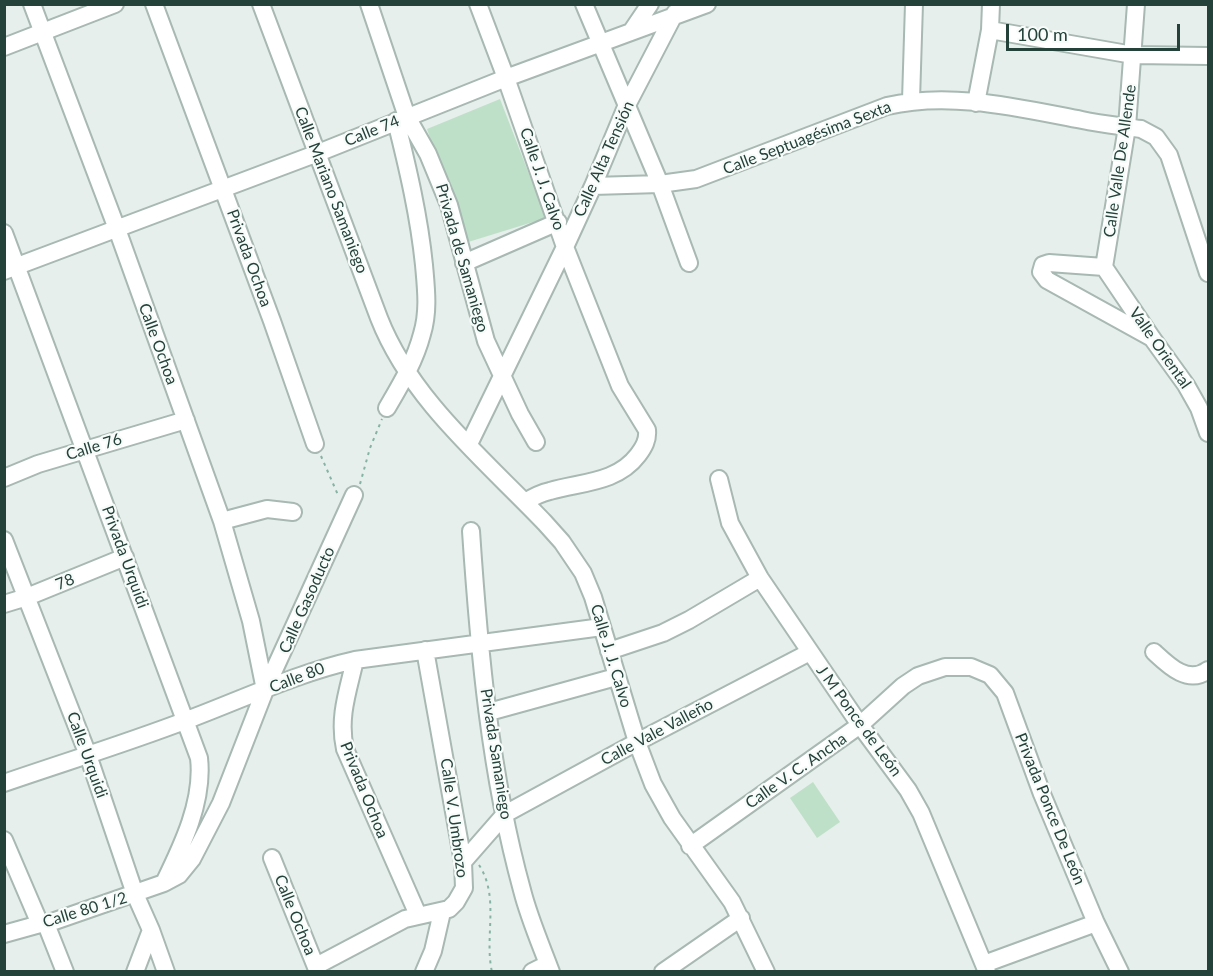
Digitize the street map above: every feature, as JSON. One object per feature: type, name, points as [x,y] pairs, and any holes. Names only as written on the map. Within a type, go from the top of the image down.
[{"type":"street","name":"Calle Ochoa","points":[[32,4],[117,229],[222,521],[251,621],[266,690]]},
{"type":"street","points":[[4,47],[115,4]]},
{"type":"street","name":"Privada Ochoa","points":[[154,4],[223,187],[315,444]]},
{"type":"street","name":"Calle Mariano Samaniego","points":[[261,4],[386,334],[408,372]]},
{"type":"street","name":"Privada de Samaniego","points":[[369,4],[401,119],[418,216],[426,289],[424,328],[408,372]]},
{"type":"street","name":"Calle J. J. Calvo","points":[[478,4],[558,222],[565,247],[620,386],[645,424],[647,437],[642,449],[630,465],[614,475],[545,492],[525,502]]},
{"type":"street","points":[[584,4],[599,45],[660,184],[689,263]]},
{"type":"street","points":[[631,32],[650,4]]},
{"type":"street","name":"Calle 74","points":[[11,268],[318,153],[506,78],[599,45],[677,11],[707,4]]},
{"type":"street","points":[[911,100],[914,4]]},
{"type":"street","points":[[976,103],[990,30],[991,4]]},
{"type":"street","name":"Calle Valle De Allende","points":[[1104,267],[1127,127],[1136,4]]},
{"type":"street","name":"Calle Alta Tensión","points":[[469,444],[565,247],[626,107],[677,11]]},
{"type":"street","points":[[990,30],[1133,55],[1209,56]]},
{"type":"street","name":"Calle Septuagésima Sexta","points":[[593,186],[660,184],[696,179],[887,106],[911,100],[976,103],[1127,127],[1149,132],[1156,137],[1166,149],[1181,187],[1209,273]]},
{"type":"street","name":"Privada de Samaniego","points":[[401,119],[428,154],[440,180],[486,341],[536,442]]},
{"type":"street","points":[[464,263],[558,222]]},
{"type":"street","name":"Privada Urquidi","points":[[4,233],[11,268],[85,450],[199,758],[200,786],[183,838],[164,883]]},
{"type":"street","points":[[1104,267],[1049,263],[1043,265],[1041,272],[1047,280],[1152,339]]},
{"type":"street","name":"Valle Oriental","points":[[1104,267],[1194,398],[1209,433]]},
{"type":"street","points":[[387,408],[408,372]]},
{"type":"street","name":"Calle J. J. Calvo","points":[[408,372],[437,411],[562,542],[583,573],[637,741],[662,801],[690,846],[720,885],[741,918],[766,972]]},
{"type":"street","name":"Calle 76","points":[[4,478],[38,464],[186,420]]},
{"type":"street","name":"J M Ponce de León","points":[[718,479],[730,523],[760,578],[860,725],[908,790],[921,813],[985,968]]},
{"type":"street","name":"Calle Gasoducto","points":[[164,883],[179,875],[202,843],[231,779],[266,690],[354,495]]},
{"type":"street","points":[[222,521],[267,509],[293,512]]},
{"type":"street","name":"Privada Samaniego","points":[[471,531],[479,643],[505,814],[522,891],[550,968]]},
{"type":"street","name":"Calle Urquidi","points":[[4,540],[88,754],[135,894],[166,972]]},
{"type":"street","name":"78","points":[[4,604],[27,597],[125,557]]},
{"type":"street","points":[[609,651],[663,633],[760,578]]},
{"type":"street","name":"Calle 80","points":[[4,783],[186,721],[309,672],[356,660],[602,627]]},
{"type":"street","name":"Calle V. Umbrozo","points":[[425,650],[466,858],[461,896],[449,909],[442,912]]},
{"type":"street","name":"Calle Vale Valleño","points":[[466,858],[505,814],[637,741],[810,652]]},
{"type":"street","points":[[1154,652],[1170,667],[1185,675],[1194,676],[1209,670]]},
{"type":"street","name":"Privada Ochoa","points":[[356,660],[341,717],[341,733],[345,749],[418,915]]},
{"type":"street","name":"Calle V. C. Ancha","points":[[690,846],[860,725],[903,686],[918,676],[936,669],[963,665]]},
{"type":"street","name":"Privada Ponce De León","points":[[963,665],[990,675],[1005,693],[1042,794],[1096,923],[1120,972]]},
{"type":"street","points":[[489,712],[616,677]]},
{"type":"street","points":[[4,840],[65,972]]},
{"type":"street","name":"Calle Ochoa","points":[[272,858],[317,969]]},
{"type":"street","name":"Calle 80 1/2","points":[[4,934],[43,924],[164,883]]},
{"type":"street","points":[[317,969],[388,926],[418,915],[442,912],[433,951],[424,972]]},
{"type":"street","points":[[663,972],[741,918]]},
{"type":"street","points":[[985,968],[1096,923]]},
{"type":"street","points":[[135,972],[151,930]]},
{"type":"street","points":[[532,972],[550,968]]},
{"type":"path","points":[[354,495],[363,478],[373,438],[387,408]]},
{"type":"path","points":[[315,444],[346,511]]},
{"type":"path","points":[[466,858],[481,867],[488,887],[492,972]]},
{"type":"green space","points":[[500,99],[546,218],[465,243],[427,129]]},
{"type":"green space","points":[[813,782],[840,822],[817,838],[790,798]]}]
